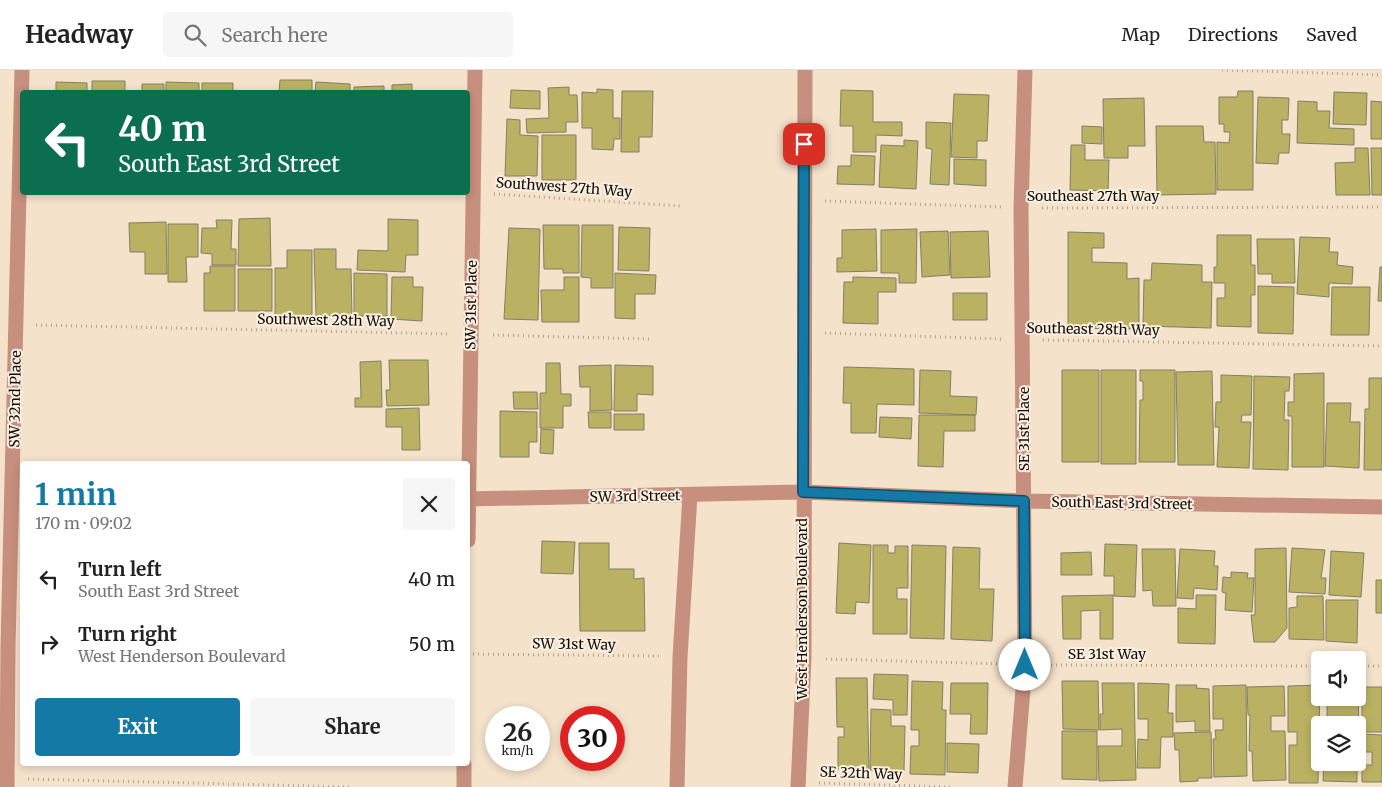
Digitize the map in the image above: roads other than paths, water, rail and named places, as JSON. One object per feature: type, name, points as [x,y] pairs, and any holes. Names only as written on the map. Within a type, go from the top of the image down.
[{"type":"street","name":"SW 32nd Place","points":[[22,70],[22,90]]},
{"type":"street","name":"SW 31st Place","points":[[468,461],[475,70]]},
{"type":"street","name":"West Henderson Boulevard","points":[[798,785],[804,658],[805,70]]},
{"type":"street","name":"SE 31st Place","points":[[1015,787],[1025,665],[1022,208],[1025,70]]},
{"type":"street","name":"SW 32nd Place","points":[[7,783],[8,646],[20,172]]},
{"type":"street","name":"SW 3rd Street","points":[[470,499],[803,492]]},
{"type":"street","name":"South East 3rd Street","points":[[803,492],[1024,501],[1382,507]]},
{"type":"street","points":[[677,787],[680,657],[690,494]]},
{"type":"street","points":[[464,766],[464,787]]}]
